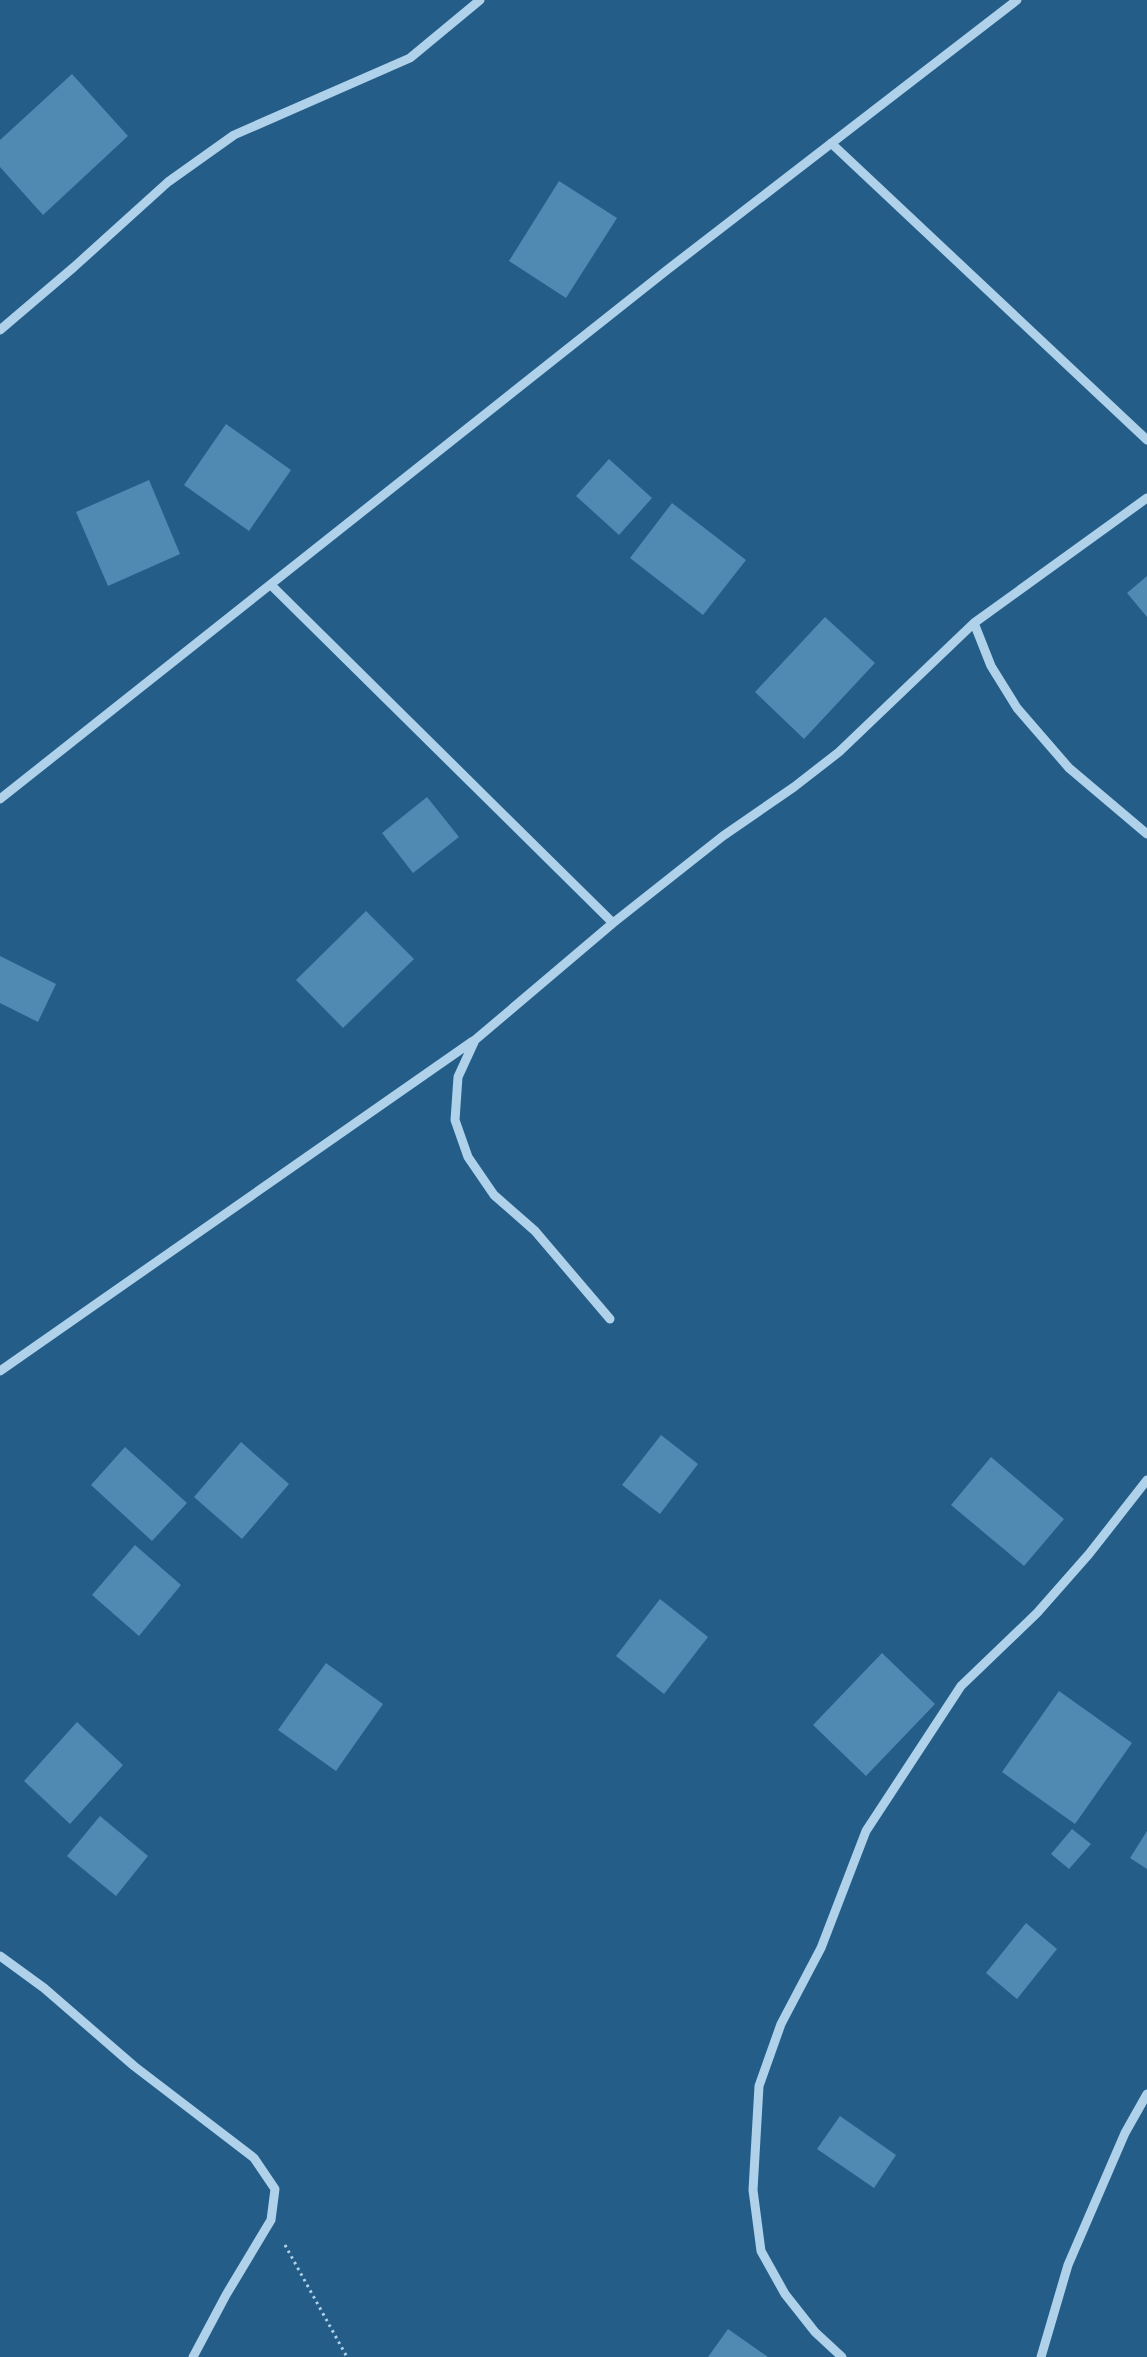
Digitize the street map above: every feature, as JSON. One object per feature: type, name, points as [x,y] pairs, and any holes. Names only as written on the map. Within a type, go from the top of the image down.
[{"type":"street","points":[[0,330],[74,267],[168,182],[234,135],[410,58],[480,0]]},
{"type":"street","points":[[0,799],[667,270],[1017,0]]},
{"type":"street","points":[[831,143],[1147,440]]},
{"type":"street","points":[[0,1371],[475,1040],[613,924],[723,836],[794,787],[839,752],[974,622],[1147,498]]},
{"type":"street","points":[[271,585],[613,924]]},
{"type":"street","points":[[974,622],[990,666],[1017,708],[1069,768],[1147,834]]},
{"type":"street","points":[[475,1040],[458,1077],[455,1120],[468,1157],[494,1195],[535,1231],[610,1319]]},
{"type":"street","points":[[842,2357],[815,2332],[785,2294],[761,2251],[753,2190],[759,2086],[781,2024],[821,1948],[866,1831],[960,1686],[1037,1613],[1089,1554],[1147,1480]]},
{"type":"street","points":[[0,1956],[44,1988],[134,2066],[254,2158],[275,2188],[271,2220],[226,2295],[193,2357]]},
{"type":"street","points":[[1040,2357],[1068,2265],[1125,2133],[1147,2094]]},
{"type":"path","points":[[271,2220],[347,2357]]},
{"type":"building","points":[[72,74],[128,136],[43,215],[0,167],[0,140]]},
{"type":"building","points":[[559,181],[617,218],[566,298],[509,261]]},
{"type":"building","points":[[226,424],[291,470],[249,531],[184,485]]},
{"type":"building","points":[[609,459],[652,498],[619,535],[576,496]]},
{"type":"building","points":[[149,480],[180,554],[108,586],[76,512]]},
{"type":"building","points":[[672,503],[746,560],[703,615],[630,558]]},
{"type":"building","points":[[1147,576],[1147,617],[1127,593]]},
{"type":"building","points":[[825,617],[875,663],[804,739],[755,692]]},
{"type":"building","points":[[427,797],[459,837],[413,873],[382,833]]},
{"type":"building","points":[[366,911],[414,959],[343,1028],[296,980]]},
{"type":"building","points":[[0,956],[56,984],[38,1022],[0,1003]]},
{"type":"building","points":[[661,1435],[698,1464],[660,1514],[622,1485]]},
{"type":"building","points":[[241,1442],[289,1484],[242,1539],[194,1497]]},
{"type":"building","points":[[125,1447],[187,1503],[152,1541],[91,1485]]},
{"type":"building","points":[[991,1457],[1064,1519],[1024,1566],[951,1505]]},
{"type":"building","points":[[135,1545],[181,1585],[139,1636],[92,1595]]},
{"type":"building","points":[[660,1599],[708,1637],[664,1694],[616,1656]]},
{"type":"building","points":[[882,1653],[935,1704],[866,1776],[813,1725]]},
{"type":"building","points":[[326,1663],[383,1704],[336,1771],[278,1730]]},
{"type":"building","points":[[1059,1691],[1132,1743],[1075,1824],[1002,1772]]},
{"type":"building","points":[[77,1722],[123,1765],[70,1824],[24,1781]]},
{"type":"building","points":[[100,1816],[148,1856],[116,1896],[67,1856]]},
{"type":"building","points":[[1072,1829],[1091,1844],[1069,1869],[1051,1854]]},
{"type":"building","points":[[1147,1831],[1147,1869],[1130,1858]]},
{"type":"building","points":[[1026,1923],[1057,1949],[1017,1999],[986,1973]]},
{"type":"building","points":[[840,2116],[896,2155],[874,2188],[817,2149]]},
{"type":"building","points":[[728,2329],[768,2357],[708,2357]]}]
